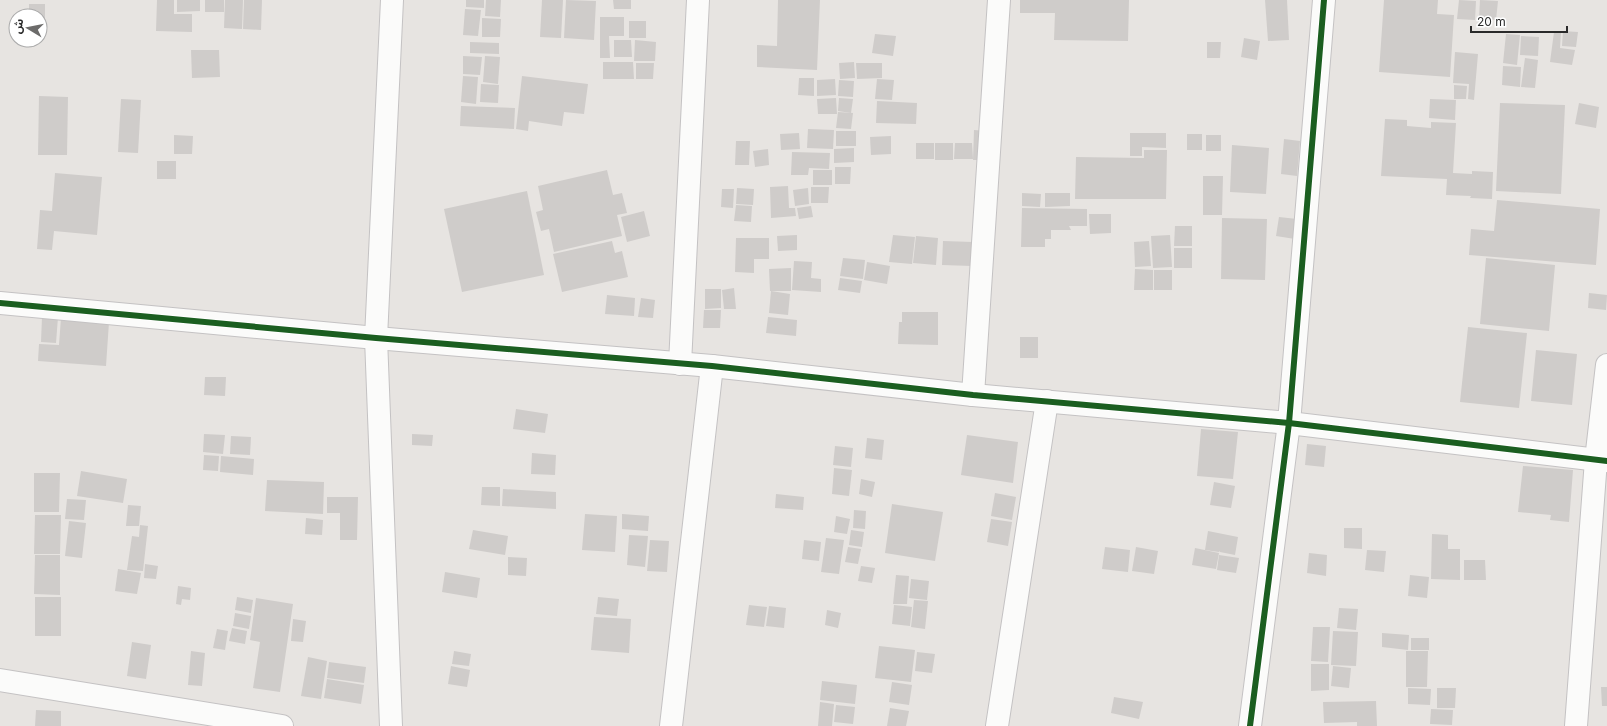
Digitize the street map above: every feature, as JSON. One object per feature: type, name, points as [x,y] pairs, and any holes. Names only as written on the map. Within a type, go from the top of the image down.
[{"type":"street","points":[[391,726],[376,338],[392,0]]},
{"type":"street","points":[[680,364],[698,0]]},
{"type":"street","points":[[973,395],[999,0]]},
{"type":"street","points":[[1250,726],[1289,423],[1324,0]]},
{"type":"street","points":[[0,303],[376,338],[712,366],[973,395],[1289,423],[1601,461]]},
{"type":"street","points":[[1576,726],[1601,461],[1607,365]]},
{"type":"street","points":[[671,726],[712,366]]},
{"type":"street","points":[[996,726],[1047,401]]},
{"type":"street","points":[[0,680],[282,726]]},
{"type":"building","points":[[157,0],[174,0],[174,14],[192,14],[192,32],[156,31]]},
{"type":"building","points":[[177,0],[200,0],[200,11],[177,12]]},
{"type":"building","points":[[205,0],[224,0],[224,12],[205,12]]},
{"type":"building","points":[[225,0],[243,0],[242,29],[224,28]]},
{"type":"building","points":[[244,0],[262,0],[261,30],[243,29]]},
{"type":"building","points":[[466,0],[484,0],[484,8],[466,7]]},
{"type":"building","points":[[486,0],[501,0],[500,17],[485,16]]},
{"type":"building","points":[[542,0],[563,0],[561,38],[540,37]]},
{"type":"building","points":[[566,0],[596,1],[594,40],[564,38]]},
{"type":"building","points":[[613,0],[631,0],[631,9],[614,9]]},
{"type":"building","points":[[778,0],[820,0],[817,70],[757,67],[757,45],[777,46]]},
{"type":"building","points":[[1020,0],[1129,0],[1128,41],[1054,40],[1055,13],[1020,13]]},
{"type":"building","points":[[1265,0],[1287,0],[1289,40],[1268,41]]},
{"type":"building","points":[[1384,0],[1438,0],[1437,14],[1454,15],[1450,77],[1379,72]]},
{"type":"building","points":[[1459,0],[1476,1],[1475,20],[1457,19]]},
{"type":"building","points":[[1480,0],[1498,1],[1496,20],[1479,19]]},
{"type":"building","points":[[29,4],[45,4],[45,8],[29,8]]},
{"type":"building","points":[[465,9],[481,10],[478,36],[463,35]]},
{"type":"building","points":[[600,17],[624,17],[624,36],[609,36],[610,58],[600,58]]},
{"type":"building","points":[[482,18],[501,19],[500,37],[482,37]]},
{"type":"building","points":[[629,21],[646,21],[646,38],[629,38]]},
{"type":"building","points":[[1563,31],[1578,32],[1576,47],[1562,46]]},
{"type":"building","points":[[1554,32],[1561,33],[1560,48],[1575,50],[1572,65],[1550,62]]},
{"type":"building","points":[[875,34],[896,36],[893,56],[872,53]]},
{"type":"building","points":[[1506,34],[1520,35],[1517,65],[1503,63]]},
{"type":"building","points":[[1521,36],[1539,37],[1538,56],[1520,55]]},
{"type":"building","points":[[1244,38],[1260,41],[1257,60],[1241,57]]},
{"type":"building","points":[[614,40],[631,40],[632,57],[614,57]]},
{"type":"building","points":[[635,40],[656,42],[655,61],[634,61]]},
{"type":"building","points":[[470,42],[499,43],[499,54],[470,53]]},
{"type":"building","points":[[1207,42],[1221,42],[1220,58],[1207,58]]},
{"type":"building","points":[[191,50],[219,50],[220,77],[192,78]]},
{"type":"building","points":[[1455,52],[1478,54],[1474,100],[1468,99],[1469,84],[1453,83]]},
{"type":"building","points":[[463,56],[482,57],[480,75],[463,74]]},
{"type":"building","points":[[485,56],[500,57],[498,84],[483,82]]},
{"type":"building","points":[[1525,58],[1538,60],[1535,88],[1521,87]]},
{"type":"building","points":[[603,62],[633,62],[634,79],[603,79]]},
{"type":"building","points":[[854,62],[855,78],[840,79],[839,63]]},
{"type":"building","points":[[636,63],[654,63],[653,79],[636,79]]},
{"type":"building","points":[[856,63],[882,63],[882,78],[857,79]]},
{"type":"building","points":[[1503,66],[1521,67],[1520,87],[1502,85]]},
{"type":"building","points":[[463,76],[478,77],[476,104],[461,102]]},
{"type":"building","points":[[522,76],[588,84],[584,114],[564,112],[562,126],[529,121],[528,131],[516,129]]},
{"type":"building","points":[[799,78],[814,78],[814,96],[798,95]]},
{"type":"building","points":[[835,79],[836,95],[817,96],[817,80]]},
{"type":"building","points":[[877,79],[894,80],[892,100],[875,99]]},
{"type":"building","points":[[839,80],[854,81],[853,97],[838,96]]},
{"type":"building","points":[[481,84],[499,85],[498,103],[480,102]]},
{"type":"building","points":[[1454,85],[1467,86],[1466,99],[1454,99]]},
{"type":"building","points":[[39,96],[68,97],[67,155],[38,155]]},
{"type":"building","points":[[836,98],[837,114],[818,114],[817,99]]},
{"type":"building","points":[[839,98],[853,99],[851,113],[838,111]]},
{"type":"building","points":[[121,99],[141,100],[138,153],[118,152]]},
{"type":"building","points":[[1430,99],[1456,100],[1455,120],[1429,118]]},
{"type":"building","points":[[877,101],[917,103],[916,124],[876,123]]},
{"type":"building","points":[[1500,103],[1565,105],[1561,194],[1496,191]]},
{"type":"building","points":[[1579,103],[1599,107],[1596,128],[1575,124]]},
{"type":"building","points":[[461,106],[515,108],[514,129],[460,126]]},
{"type":"building","points":[[838,112],[853,113],[851,129],[836,128]]},
{"type":"building","points":[[1385,119],[1407,120],[1407,126],[1431,128],[1431,122],[1456,123],[1453,173],[1472,174],[1472,171],[1493,172],[1492,199],[1446,195],[1447,179],[1381,176]]},
{"type":"building","points":[[808,129],[834,130],[833,149],[807,148]]},
{"type":"building","points":[[974,130],[987,131],[985,160],[973,160]]},
{"type":"building","points":[[836,131],[856,131],[856,146],[836,146]]},
{"type":"building","points":[[799,133],[800,149],[781,150],[780,134]]},
{"type":"building","points":[[1130,133],[1166,133],[1166,148],[1142,147],[1142,156],[1130,156]]},
{"type":"building","points":[[1187,134],[1202,134],[1202,150],[1187,150]]},
{"type":"building","points":[[174,135],[193,136],[192,154],[174,154]]},
{"type":"building","points":[[1206,135],[1221,135],[1221,151],[1206,151]]},
{"type":"building","points":[[891,136],[891,154],[871,155],[870,137]]},
{"type":"building","points":[[1284,139],[1300,141],[1297,176],[1281,174]]},
{"type":"building","points":[[736,141],[750,141],[749,165],[735,165]]},
{"type":"building","points":[[916,143],[934,143],[934,159],[916,159]]},
{"type":"building","points":[[935,143],[953,143],[953,160],[935,160]]},
{"type":"building","points":[[955,143],[972,143],[973,159],[954,159]]},
{"type":"building","points":[[1232,145],[1269,148],[1266,194],[1230,192]]},
{"type":"building","points":[[854,148],[854,162],[834,163],[834,149]]},
{"type":"building","points":[[768,149],[769,165],[755,167],[753,151]]},
{"type":"building","points":[[1144,150],[1167,150],[1166,199],[1075,199],[1076,157],[1144,158]]},
{"type":"building","points":[[792,152],[830,153],[829,169],[809,168],[808,175],[791,175]]},
{"type":"building","points":[[157,161],[176,161],[176,179],[157,179]]},
{"type":"building","points":[[835,167],[851,167],[850,184],[835,184]]},
{"type":"building","points":[[607,170],[613,195],[622,193],[627,213],[617,215],[622,236],[554,252],[549,229],[541,231],[536,212],[543,210],[538,186]]},
{"type":"building","points":[[813,170],[832,170],[832,185],[813,185]]},
{"type":"building","points":[[55,173],[102,177],[97,235],[54,231],[52,250],[37,249],[40,210],[52,211]]},
{"type":"building","points":[[1203,176],[1223,176],[1222,215],[1203,215]]},
{"type":"building","points":[[788,186],[789,208],[795,208],[796,216],[771,218],[770,187]]},
{"type":"building","points":[[811,187],[829,187],[828,203],[811,203]]},
{"type":"building","points":[[737,188],[754,189],[753,205],[736,204]]},
{"type":"building","points":[[808,188],[809,204],[795,206],[793,190]]},
{"type":"building","points":[[722,189],[734,189],[733,208],[721,207]]},
{"type":"building","points":[[527,191],[544,275],[462,292],[444,209]]},
{"type":"building","points":[[1022,193],[1041,194],[1040,207],[1022,206]]},
{"type":"building","points":[[1045,193],[1070,193],[1070,206],[1045,207]]},
{"type":"building","points":[[1497,200],[1600,209],[1596,265],[1469,255],[1471,229],[1494,231]]},
{"type":"building","points":[[736,205],[752,206],[751,222],[734,221]]},
{"type":"building","points":[[811,206],[813,217],[799,219],[797,208]]},
{"type":"building","points":[[1022,208],[1087,209],[1087,226],[1069,226],[1071,230],[1051,230],[1051,239],[1045,239],[1045,247],[1021,247]]},
{"type":"building","points":[[644,211],[650,236],[627,242],[621,217]]},
{"type":"building","points":[[1089,214],[1111,214],[1111,233],[1090,234]]},
{"type":"building","points":[[1279,217],[1297,219],[1295,239],[1276,236]]},
{"type":"building","points":[[1222,218],[1267,219],[1265,280],[1221,279]]},
{"type":"building","points":[[1175,226],[1192,226],[1192,246],[1174,246]]},
{"type":"building","points":[[797,235],[797,250],[778,251],[777,236]]},
{"type":"building","points":[[893,235],[915,237],[912,264],[889,262]]},
{"type":"building","points":[[1170,235],[1172,267],[1153,268],[1151,236]]},
{"type":"building","points":[[916,236],[938,238],[936,265],[913,263]]},
{"type":"building","points":[[736,238],[769,238],[769,259],[754,259],[754,273],[735,272]]},
{"type":"building","points":[[612,241],[615,253],[622,251],[628,277],[562,292],[553,254]]},
{"type":"building","points":[[943,241],[973,242],[972,266],[942,265]]},
{"type":"building","points":[[1149,241],[1151,266],[1135,267],[1134,242]]},
{"type":"building","points":[[1174,248],[1192,248],[1192,268],[1174,268]]},
{"type":"building","points":[[843,258],[865,260],[863,279],[840,276]]},
{"type":"building","points":[[1486,258],[1555,265],[1549,331],[1480,324]]},
{"type":"building","points":[[794,261],[812,262],[811,278],[821,279],[821,292],[792,290]]},
{"type":"building","points":[[867,262],[890,266],[887,284],[864,280]]},
{"type":"building","points":[[791,268],[791,291],[770,291],[769,269]]},
{"type":"building","points":[[1135,269],[1153,270],[1153,290],[1134,290]]},
{"type":"building","points":[[1154,270],[1172,270],[1172,290],[1154,290]]},
{"type":"building","points":[[840,278],[862,281],[860,293],[838,290]]},
{"type":"building","points":[[734,288],[736,309],[724,309],[722,290]]},
{"type":"building","points":[[705,289],[721,289],[721,308],[705,309]]},
{"type":"building","points":[[771,291],[790,294],[788,315],[769,313]]},
{"type":"building","points":[[1589,293],[1607,295],[1606,310],[1588,308]]},
{"type":"building","points":[[607,295],[635,298],[634,316],[605,314]]},
{"type":"building","points":[[641,298],[655,300],[653,318],[638,317]]},
{"type":"building","points":[[704,310],[721,310],[720,328],[703,328]]},
{"type":"building","points":[[902,312],[938,312],[938,345],[898,344],[899,322],[902,322]]},
{"type":"building","points":[[42,317],[58,317],[56,343],[41,342]]},
{"type":"building","points":[[768,317],[797,320],[796,336],[766,333]]},
{"type":"building","points":[[61,318],[109,322],[106,366],[38,361],[39,344],[59,345]]},
{"type":"building","points":[[1468,327],[1527,333],[1519,408],[1460,402]]},
{"type":"building","points":[[1020,337],[1038,337],[1038,358],[1020,358]]},
{"type":"building","points":[[1536,350],[1577,354],[1572,405],[1531,401]]},
{"type":"building","points":[[205,377],[226,377],[225,396],[204,395]]},
{"type":"building","points":[[516,409],[548,414],[545,433],[513,429]]},
{"type":"building","points":[[1201,429],[1238,432],[1233,479],[1197,476]]},
{"type":"building","points":[[204,434],[225,435],[223,454],[203,452]]},
{"type":"building","points":[[412,434],[433,435],[432,446],[412,445]]},
{"type":"building","points":[[967,435],[1018,442],[1013,483],[961,475]]},
{"type":"building","points":[[231,436],[251,437],[250,455],[230,454]]},
{"type":"building","points":[[867,438],[884,440],[882,460],[865,458]]},
{"type":"building","points":[[1307,444],[1326,446],[1324,467],[1305,465]]},
{"type":"building","points":[[835,446],[853,448],[851,467],[833,465]]},
{"type":"building","points":[[532,453],[556,455],[555,475],[531,474]]},
{"type":"building","points":[[204,455],[219,456],[218,471],[203,470]]},
{"type":"building","points":[[221,456],[254,459],[253,475],[220,472]]},
{"type":"building","points":[[1523,466],[1573,470],[1569,522],[1550,520],[1551,515],[1518,512]]},
{"type":"building","points":[[834,468],[852,470],[849,496],[832,494]]},
{"type":"building","points":[[81,471],[127,479],[123,503],[77,496]]},
{"type":"building","points":[[34,473],[60,473],[59,512],[34,512]]},
{"type":"building","points":[[861,479],[875,482],[872,497],[859,494]]},
{"type":"building","points":[[267,480],[324,482],[323,514],[265,511]]},
{"type":"building","points":[[1214,482],[1235,486],[1231,508],[1210,505]]},
{"type":"building","points":[[482,487],[500,487],[500,506],[481,505]]},
{"type":"building","points":[[503,489],[556,492],[556,509],[502,506]]},
{"type":"building","points":[[995,493],[1016,497],[1012,520],[991,516]]},
{"type":"building","points":[[776,494],[804,497],[803,510],[775,508]]},
{"type":"building","points":[[327,497],[358,497],[357,540],[340,540],[340,513],[327,513]]},
{"type":"building","points":[[67,499],[86,500],[84,520],[65,519]]},
{"type":"building","points":[[892,504],[943,512],[935,561],[885,553]]},
{"type":"building","points":[[128,505],[141,506],[139,526],[126,526]]},
{"type":"building","points":[[854,510],[866,511],[865,529],[853,528]]},
{"type":"building","points":[[585,514],[617,516],[615,552],[582,550]]},
{"type":"building","points":[[622,514],[649,516],[648,531],[622,529]]},
{"type":"building","points":[[35,515],[61,515],[60,554],[34,554]]},
{"type":"building","points":[[836,516],[850,519],[847,534],[834,532]]},
{"type":"building","points":[[306,518],[323,520],[322,535],[305,534]]},
{"type":"building","points":[[991,519],[1012,522],[1008,546],[987,542]]},
{"type":"building","points":[[69,521],[86,523],[82,558],[65,556]]},
{"type":"building","points":[[140,525],[148,526],[143,571],[127,570],[132,536],[139,537]]},
{"type":"building","points":[[1344,528],[1362,528],[1362,549],[1344,548]]},
{"type":"building","points":[[473,530],[508,536],[505,555],[469,549]]},
{"type":"building","points":[[851,530],[864,532],[862,547],[849,545]]},
{"type":"building","points":[[1208,531],[1238,537],[1235,555],[1220,551],[1205,550]]},
{"type":"building","points":[[1432,534],[1448,535],[1448,549],[1460,549],[1460,580],[1431,579]]},
{"type":"building","points":[[629,535],[648,536],[645,567],[627,565]]},
{"type":"building","points":[[826,538],[844,540],[839,574],[821,572]]},
{"type":"building","points":[[650,540],[669,541],[667,572],[647,571]]},
{"type":"building","points":[[804,540],[821,542],[819,561],[802,559]]},
{"type":"building","points":[[848,547],[861,549],[858,564],[845,562]]},
{"type":"building","points":[[1105,547],[1130,550],[1128,572],[1102,569]]},
{"type":"building","points":[[1136,547],[1158,551],[1154,574],[1132,571]]},
{"type":"building","points":[[1195,548],[1219,553],[1216,569],[1192,565]]},
{"type":"building","points":[[1367,550],[1386,551],[1384,572],[1365,570]]},
{"type":"building","points":[[1309,553],[1327,555],[1326,576],[1307,573]]},
{"type":"building","points":[[35,555],[60,555],[60,595],[34,594]]},
{"type":"building","points":[[1219,555],[1239,558],[1236,573],[1217,570]]},
{"type":"building","points":[[508,557],[527,558],[526,576],[508,575]]},
{"type":"building","points":[[1464,560],[1485,560],[1486,580],[1464,580]]},
{"type":"building","points":[[145,564],[158,566],[156,579],[144,578]]},
{"type":"building","points":[[861,566],[875,568],[872,583],[858,581]]},
{"type":"building","points":[[118,569],[141,573],[137,594],[115,591]]},
{"type":"building","points":[[445,572],[480,578],[477,598],[442,592]]},
{"type":"building","points":[[896,575],[909,576],[907,604],[893,604]]},
{"type":"building","points":[[1410,575],[1429,577],[1427,598],[1408,596]]},
{"type":"building","points":[[911,579],[929,581],[927,600],[909,598]]},
{"type":"building","points":[[178,586],[191,588],[190,600],[182,599],[181,605],[176,604]]},
{"type":"building","points":[[35,597],[61,597],[61,636],[35,636]]},
{"type":"building","points":[[237,597],[253,600],[251,613],[235,610]]},
{"type":"building","points":[[598,597],[619,599],[617,616],[596,614]]},
{"type":"building","points":[[256,598],[293,604],[280,692],[253,688],[260,642],[250,640]]},
{"type":"building","points":[[914,600],[928,601],[925,629],[911,627]]},
{"type":"building","points":[[749,605],[767,607],[764,627],[746,625]]},
{"type":"building","points":[[894,605],[912,607],[910,626],[892,624]]},
{"type":"building","points":[[769,606],[786,608],[784,628],[766,626]]},
{"type":"building","points":[[1339,608],[1358,609],[1356,630],[1337,628]]},
{"type":"building","points":[[827,610],[841,613],[838,628],[825,625]]},
{"type":"building","points":[[235,613],[251,616],[249,629],[233,626]]},
{"type":"building","points":[[594,617],[631,619],[629,653],[591,650]]},
{"type":"building","points":[[293,619],[306,621],[303,642],[291,641]]},
{"type":"building","points":[[1313,627],[1330,627],[1328,662],[1311,661]]},
{"type":"building","points":[[232,628],[247,631],[245,644],[229,641]]},
{"type":"building","points":[[217,629],[228,631],[225,650],[213,648]]},
{"type":"building","points":[[1333,631],[1358,632],[1356,666],[1331,665]]},
{"type":"building","points":[[1382,633],[1409,635],[1408,650],[1382,647]]},
{"type":"building","points":[[1411,638],[1429,638],[1429,650],[1411,650]]},
{"type":"building","points":[[132,642],[151,645],[146,679],[127,676]]},
{"type":"building","points":[[879,646],[915,650],[911,682],[875,678]]},
{"type":"building","points":[[191,651],[205,653],[202,686],[188,685]]},
{"type":"building","points":[[454,651],[471,654],[469,666],[452,664]]},
{"type":"building","points":[[1406,651],[1428,651],[1427,687],[1406,687]]},
{"type":"building","points":[[917,652],[935,654],[932,673],[915,671]]},
{"type":"building","points":[[308,657],[327,661],[321,699],[301,696]]},
{"type":"building","points":[[329,662],[366,667],[364,683],[327,678]]},
{"type":"building","points":[[1311,664],[1329,664],[1329,690],[1311,691]]},
{"type":"building","points":[[451,666],[470,670],[467,687],[448,684]]},
{"type":"building","points":[[1333,666],[1351,668],[1349,688],[1331,686]]},
{"type":"building","points":[[327,679],[364,685],[361,704],[324,698]]},
{"type":"building","points":[[822,681],[857,685],[855,704],[820,700]]},
{"type":"building","points":[[892,682],[912,685],[909,705],[889,702]]},
{"type":"building","points":[[1601,687],[1607,687],[1607,706],[1602,706]]},
{"type":"building","points":[[1408,688],[1431,689],[1430,705],[1408,704]]},
{"type":"building","points":[[1437,688],[1456,688],[1455,708],[1437,708]]},
{"type":"building","points":[[1114,697],[1143,702],[1139,719],[1111,713]]},
{"type":"building","points":[[1376,701],[1377,726],[1357,726],[1357,722],[1324,723],[1323,702]]},
{"type":"building","points":[[820,702],[834,704],[832,726],[818,726]]},
{"type":"building","points":[[836,705],[855,707],[853,724],[834,722]]},
{"type":"building","points":[[890,708],[909,711],[906,726],[887,726]]},
{"type":"building","points":[[1431,709],[1453,710],[1452,725],[1430,724]]},
{"type":"building","points":[[36,710],[61,711],[61,726],[35,726]]},
{"type":"cycle path","points":[[1250,726],[1289,423],[1324,0]]},
{"type":"cycle path","points":[[0,303],[376,338],[712,366],[973,395],[1289,423],[1607,461]]}]
